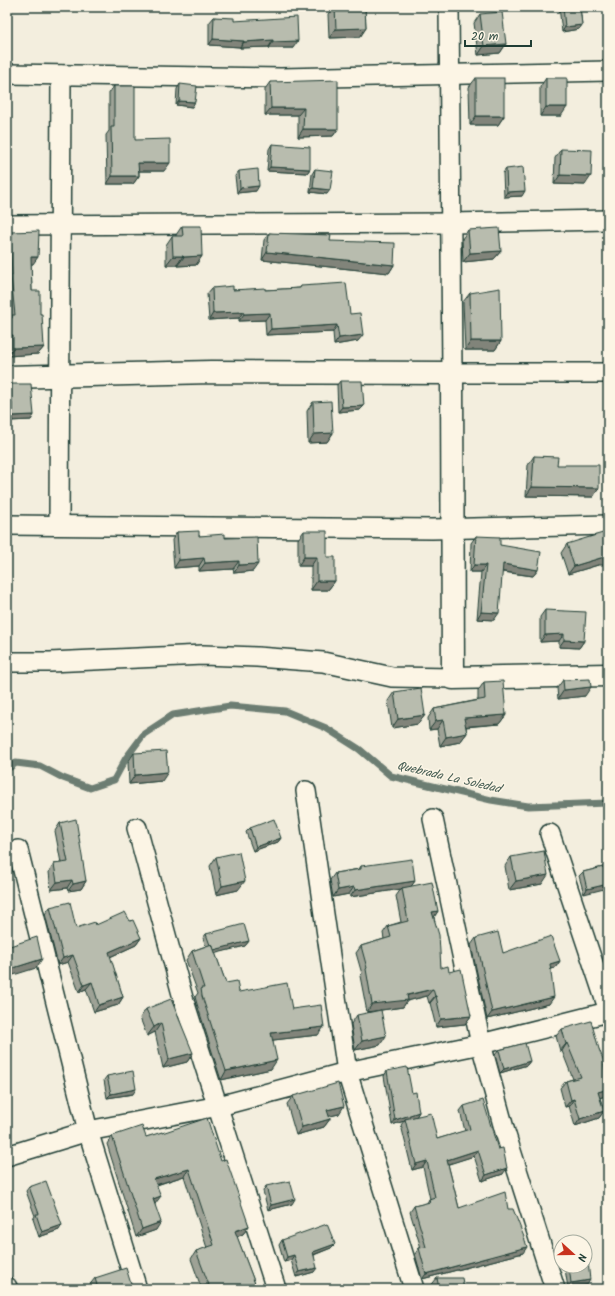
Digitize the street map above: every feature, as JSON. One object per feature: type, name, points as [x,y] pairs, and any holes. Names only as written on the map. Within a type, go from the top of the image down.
[{"type":"street","points":[[449,7],[453,678]]},
{"type":"street","points":[[7,74],[281,78],[608,71]]},
{"type":"street","points":[[59,525],[61,75]]},
{"type":"street","points":[[7,225],[451,223],[608,220]]},
{"type":"street","points":[[7,377],[211,372],[608,373]]},
{"type":"street","points":[[7,525],[452,529],[608,525]]},
{"type":"street","points":[[7,662],[50,662],[203,655],[249,656],[323,662],[392,677],[453,678],[608,675]]},
{"type":"street","points":[[306,791],[347,1072],[414,1289]]},
{"type":"street","points":[[433,819],[481,1044],[505,1132],[555,1289]]},
{"type":"street","points":[[137,828],[183,998],[219,1106],[276,1289]]},
{"type":"street","points":[[550,834],[608,1008]]},
{"type":"street","points":[[18,850],[88,1131],[137,1289]]},
{"type":"street","points":[[7,1156],[88,1131],[219,1106],[347,1072],[481,1044],[608,1012]]},
{"type":"building","points":[[335,7],[365,7],[366,28],[336,29]]},
{"type":"building","points":[[563,7],[580,7],[582,25],[565,27]]},
{"type":"building","points":[[502,12],[506,44],[484,46],[480,14]]},
{"type":"building","points":[[214,17],[234,18],[234,21],[297,17],[298,41],[273,42],[273,40],[244,42],[213,39]]},
{"type":"building","points":[[476,78],[504,78],[504,116],[476,116]]},
{"type":"building","points":[[546,78],[567,78],[567,107],[546,107]]},
{"type":"building","points":[[338,80],[338,129],[303,129],[304,108],[271,108],[270,82]]},
{"type":"building","points":[[180,84],[197,86],[195,102],[179,101]]},
{"type":"building","points":[[114,86],[135,86],[135,140],[170,139],[170,163],[138,163],[139,176],[112,176],[111,127],[114,127]]},
{"type":"building","points":[[272,144],[310,147],[310,169],[270,167]]},
{"type":"building","points":[[561,149],[592,150],[591,176],[560,175]]},
{"type":"building","points":[[523,167],[525,191],[507,192],[506,169]]},
{"type":"building","points":[[258,169],[259,186],[240,188],[239,171]]},
{"type":"building","points":[[315,169],[333,171],[330,190],[313,188]]},
{"type":"building","points":[[182,226],[201,226],[202,256],[173,256],[172,236],[183,236]]},
{"type":"building","points":[[499,228],[501,251],[470,253],[468,230]]},
{"type":"building","points":[[39,231],[38,257],[31,257],[32,291],[40,291],[40,314],[42,314],[44,347],[13,348],[13,335],[7,335],[7,319],[12,318],[12,315],[15,315],[11,276],[10,232]]},
{"type":"building","points":[[269,233],[331,235],[330,241],[395,243],[394,265],[267,252]]},
{"type":"building","points":[[346,283],[350,314],[360,313],[363,335],[339,338],[337,325],[271,329],[270,313],[213,313],[212,288],[233,286],[233,290],[265,288],[265,290]]},
{"type":"building","points":[[500,288],[501,341],[471,341],[470,293]]},
{"type":"building","points":[[340,381],[362,381],[364,406],[342,407]]},
{"type":"building","points":[[8,384],[31,384],[34,415],[12,416],[12,402],[10,403]]},
{"type":"building","points":[[331,401],[333,433],[314,434],[313,402]]},
{"type":"building","points":[[534,456],[558,457],[557,465],[599,465],[599,488],[532,487]]},
{"type":"building","points":[[199,531],[199,536],[225,534],[225,538],[257,537],[258,564],[239,565],[239,561],[205,563],[204,558],[179,560],[177,532]]},
{"type":"building","points":[[304,531],[327,531],[327,557],[335,557],[335,581],[317,581],[317,557],[304,557]]},
{"type":"building","points":[[608,532],[608,556],[574,566],[567,544]]},
{"type":"building","points":[[476,536],[500,537],[500,545],[541,552],[538,570],[503,564],[499,613],[481,612],[486,565],[474,565]]},
{"type":"building","points":[[545,610],[586,612],[584,641],[564,640],[564,634],[545,635]]},
{"type":"building","points":[[590,679],[591,687],[564,690],[563,680]]},
{"type":"building","points":[[503,681],[506,715],[464,718],[467,733],[446,737],[443,720],[436,721],[434,709],[485,699],[484,682]]},
{"type":"building","points":[[421,688],[425,715],[398,719],[394,692]]},
{"type":"building","points":[[166,751],[168,772],[135,775],[134,753]]},
{"type":"building","points":[[76,819],[86,881],[73,884],[72,880],[57,882],[54,864],[68,862],[60,823]]},
{"type":"building","points":[[274,819],[281,838],[256,847],[250,828]]},
{"type":"building","points":[[544,851],[548,875],[516,881],[511,857]]},
{"type":"building","points":[[239,852],[245,881],[222,886],[216,857]]},
{"type":"building","points":[[412,859],[415,881],[355,890],[354,887],[338,890],[335,873],[361,869],[361,866]]},
{"type":"building","points":[[607,866],[608,884],[587,889],[583,872]]},
{"type":"building","points":[[432,882],[438,911],[432,912],[439,935],[441,968],[448,966],[449,972],[461,969],[471,1016],[441,1019],[433,989],[407,995],[408,1000],[372,1004],[367,968],[361,946],[391,937],[388,926],[408,921],[402,888]]},
{"type":"building","points":[[70,902],[76,928],[95,922],[96,925],[125,912],[130,921],[133,920],[141,938],[109,952],[123,997],[99,1005],[92,982],[84,985],[73,955],[63,958],[50,907]]},
{"type":"building","points":[[244,924],[249,941],[214,950],[212,944],[210,945],[206,934]]},
{"type":"building","points":[[498,932],[503,953],[551,936],[560,961],[550,964],[554,997],[492,1012],[476,938]]},
{"type":"building","points":[[37,937],[42,959],[7,970],[7,947]]},
{"type":"building","points":[[212,944],[226,983],[237,981],[239,992],[287,983],[292,1009],[321,1005],[324,1027],[271,1033],[277,1060],[226,1071],[202,996],[201,988],[204,988],[192,951]]},
{"type":"building","points":[[171,999],[193,1053],[169,1059],[161,1023],[154,1027],[146,1009]]},
{"type":"building","points":[[381,1010],[386,1036],[362,1041],[357,1015]]},
{"type":"building","points":[[591,1021],[605,1064],[608,1089],[598,1092],[604,1111],[580,1119],[574,1099],[571,1100],[566,1081],[581,1077],[567,1043],[566,1044],[562,1029]]},
{"type":"building","points":[[525,1043],[530,1061],[504,1069],[499,1050]]},
{"type":"building","points":[[407,1067],[412,1093],[416,1092],[419,1112],[395,1120],[387,1071]]},
{"type":"building","points":[[133,1071],[136,1089],[111,1094],[107,1076]]},
{"type":"building","points":[[338,1083],[344,1106],[327,1110],[330,1119],[302,1127],[293,1096]]},
{"type":"building","points":[[483,1100],[498,1149],[503,1148],[507,1168],[486,1175],[478,1150],[447,1160],[459,1208],[505,1192],[508,1209],[513,1209],[527,1247],[426,1274],[419,1248],[426,1247],[414,1206],[430,1202],[429,1199],[435,1197],[427,1161],[416,1164],[405,1119],[431,1113],[437,1139],[470,1129],[464,1106]]},
{"type":"building","points":[[207,1118],[221,1161],[226,1159],[249,1226],[235,1231],[257,1289],[193,1289],[209,1285],[196,1251],[214,1245],[189,1169],[154,1179],[161,1196],[153,1199],[161,1222],[142,1229],[112,1136],[142,1126],[146,1137]]},
{"type":"building","points":[[46,1181],[62,1225],[42,1232],[36,1214],[39,1214],[29,1187]]},
{"type":"building","points":[[290,1181],[295,1199],[271,1205],[266,1186]]},
{"type":"building","points":[[327,1224],[335,1244],[313,1252],[317,1268],[299,1272],[294,1255],[287,1257],[282,1240]]},
{"type":"building","points":[[126,1268],[132,1287],[126,1289],[98,1289],[95,1278]]},
{"type":"building","points":[[570,1274],[589,1274],[590,1280],[571,1283]]},
{"type":"building","points":[[437,1278],[462,1278],[464,1289],[439,1289]]},
{"type":"building","points":[[366,1285],[367,1289],[356,1289]]},
{"type":"waterway","name":"Quebrada La Soledad","points":[[7,769],[16,763],[40,766],[63,778],[90,788],[114,780],[126,758],[144,734],[173,715],[230,706],[285,711],[326,728],[359,749],[391,776],[491,800],[528,806],[608,803]]}]
